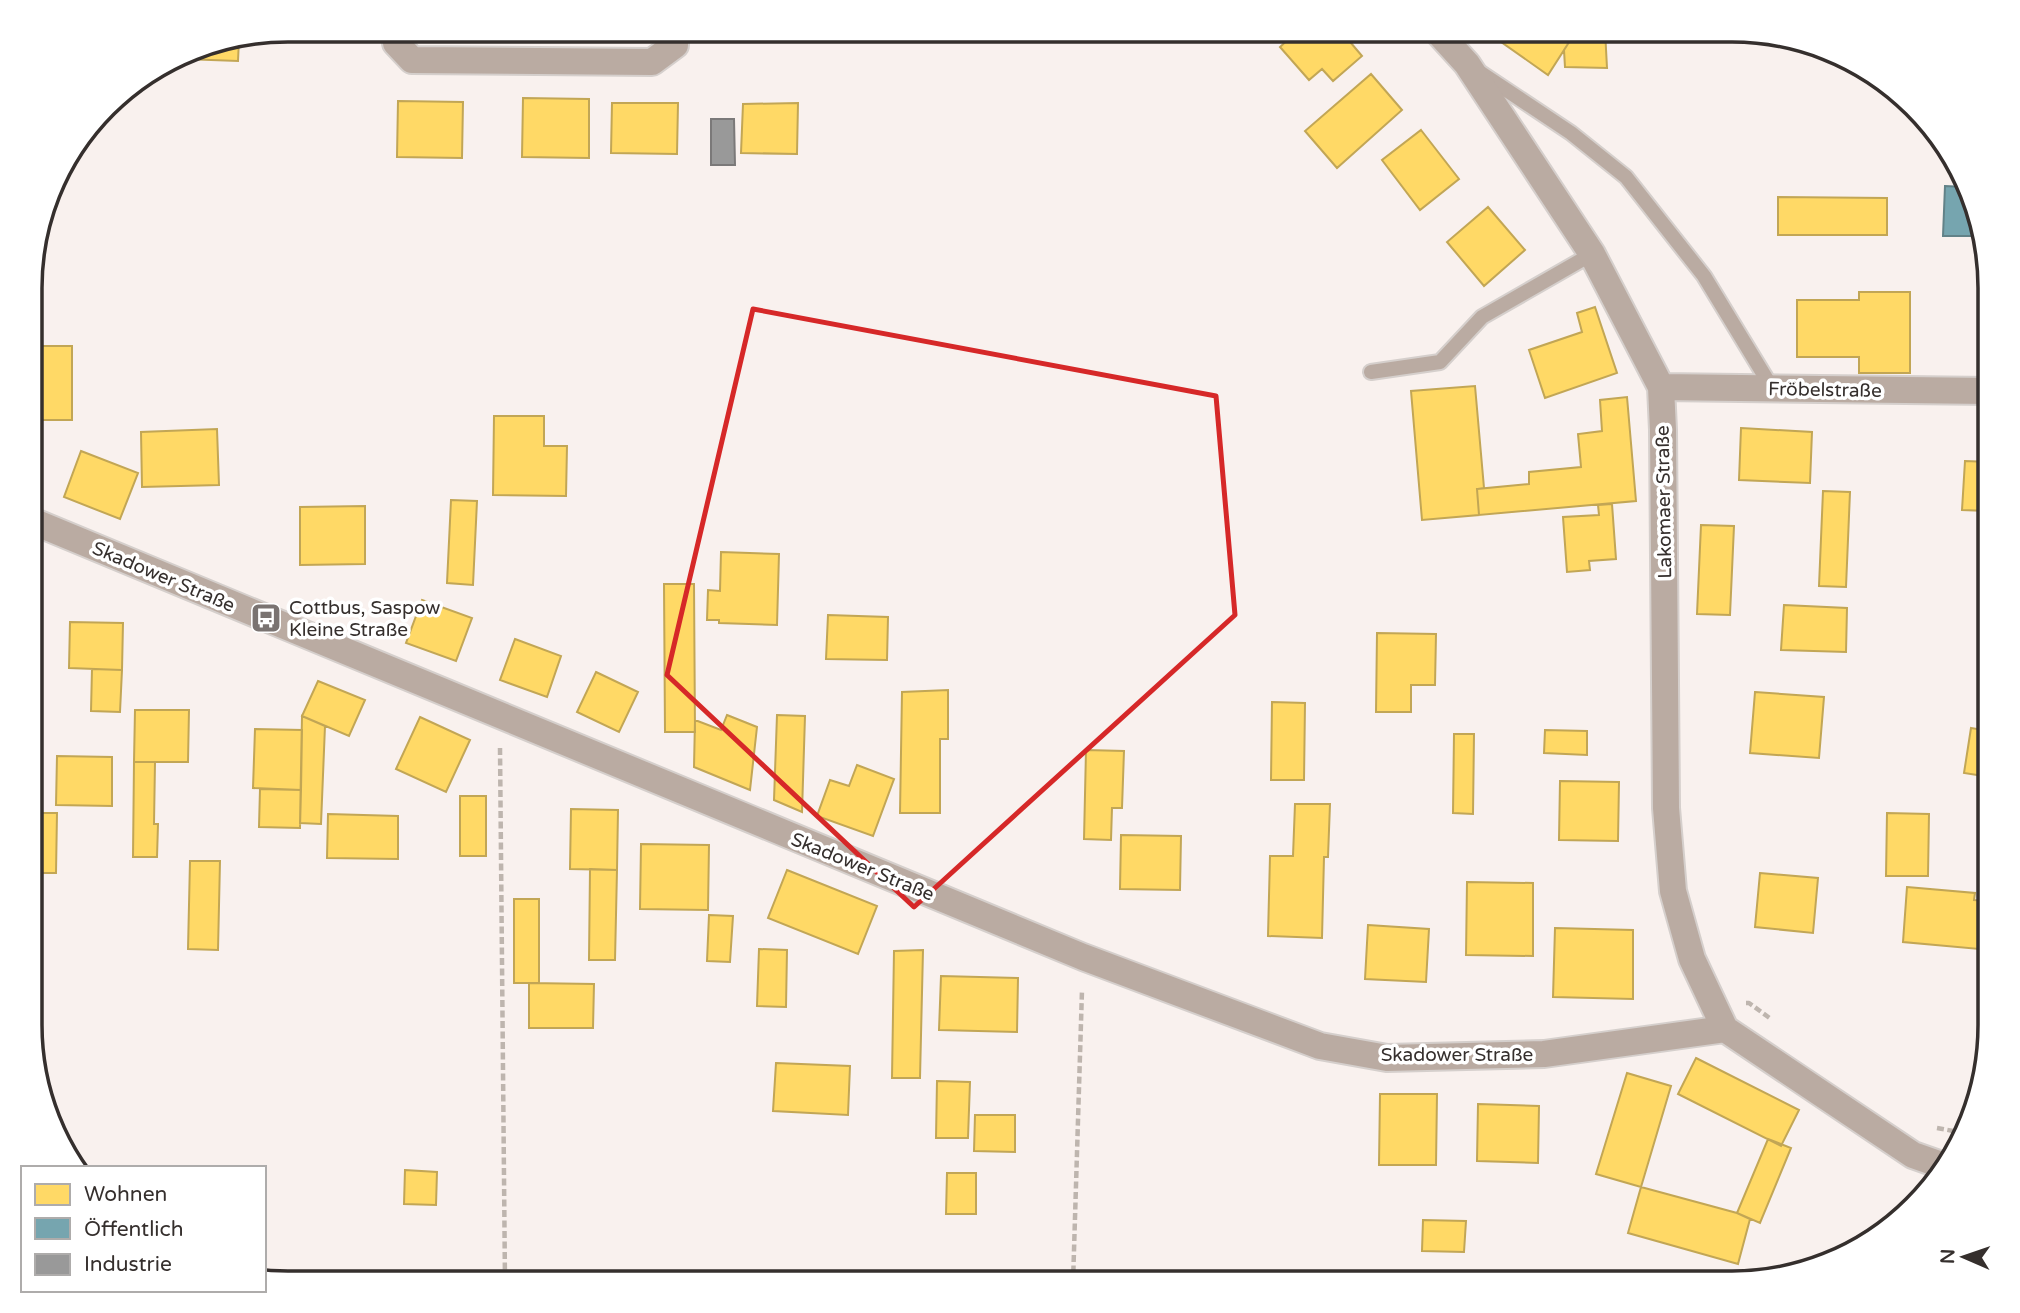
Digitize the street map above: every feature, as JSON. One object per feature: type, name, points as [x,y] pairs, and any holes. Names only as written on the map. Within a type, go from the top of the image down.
[{"type":"street","name":"Lakomaer Straße","points":[[1447,42],[1467,64],[1592,254],[1661,387],[1666,808],[1673,891],[1692,959],[1725,1029]]},
{"type":"street","points":[[396,43],[412,60],[652,62],[675,43]]},
{"type":"street","name":"Fröbelstraße","points":[[1661,387],[1977,391]]},
{"type":"street","name":"Skadower Straße","points":[[42,525],[1083,957],[1320,1046],[1387,1058],[1557,1053],[1725,1029]]},
{"type":"street","points":[[1725,1029],[1913,1155],[1936,1163]]},
{"type":"lane","points":[[1467,64],[1572,132],[1626,177],[1703,276],[1772,388]]},
{"type":"lane","points":[[1371,372],[1440,362],[1482,317],[1592,254]]},
{"type":"path","points":[[500,716],[505,1271]]},
{"type":"path","points":[[1073,1270],[1083,957]]},
{"type":"highlighted area","points":[[753,309],[1216,396],[1235,615],[914,907],[667,675]]},
{"type":"building: Wohnen","points":[[1285,42],[1350,42],[1362,56],[1333,81],[1322,69],[1309,80],[1280,47]]},
{"type":"building: Wohnen","points":[[1501,42],[1569,42],[1548,75]]},
{"type":"building: Wohnen","points":[[1569,42],[1606,42],[1607,68],[1565,67],[1564,50]]},
{"type":"building: Wohnen","points":[[239,47],[238,61],[198,60]]},
{"type":"building: Wohnen","points":[[1371,74],[1402,110],[1337,168],[1305,131]]},
{"type":"building: Wohnen","points":[[523,98],[589,99],[589,158],[522,157]]},
{"type":"building: Wohnen","points":[[398,101],[463,102],[462,158],[397,157]]},
{"type":"building: Wohnen","points":[[612,103],[678,103],[677,154],[611,153]]},
{"type":"building: Wohnen","points":[[798,103],[797,154],[741,153],[743,104]]},
{"type":"building: Wohnen","points":[[1421,130],[1459,179],[1420,210],[1382,160]]},
{"type":"building: Wohnen","points":[[1778,197],[1887,198],[1887,235],[1778,235]]},
{"type":"building: Wohnen","points":[[1488,207],[1525,250],[1484,286],[1447,242]]},
{"type":"building: Wohnen","points":[[1859,292],[1910,292],[1910,373],[1859,373],[1859,357],[1797,357],[1797,300],[1859,300]]},
{"type":"building: Wohnen","points":[[1595,307],[1617,373],[1545,398],[1529,350],[1582,332],[1577,313]]},
{"type":"building: Wohnen","points":[[42,346],[72,346],[72,420],[42,420]]},
{"type":"building: Wohnen","points":[[1475,386],[1484,488],[1477,489],[1479,515],[1422,520],[1411,391]]},
{"type":"building: Wohnen","points":[[1627,397],[1636,501],[1479,515],[1477,489],[1529,484],[1529,472],[1581,467],[1578,434],[1602,431],[1600,400]]},
{"type":"building: Wohnen","points":[[494,416],[544,416],[544,446],[567,446],[566,496],[493,495]]},
{"type":"building: Wohnen","points":[[1741,428],[1812,432],[1810,483],[1739,480]]},
{"type":"building: Wohnen","points":[[217,429],[219,485],[142,487],[141,432]]},
{"type":"building: Wohnen","points":[[81,451],[138,473],[120,519],[64,497]]},
{"type":"building: Wohnen","points":[[1965,461],[1977,461],[1977,511],[1962,510]]},
{"type":"building: Wohnen","points":[[1823,491],[1850,492],[1846,587],[1819,586]]},
{"type":"building: Wohnen","points":[[451,500],[477,501],[473,585],[447,583]]},
{"type":"building: Wohnen","points":[[1612,504],[1616,559],[1589,561],[1590,570],[1567,572],[1563,517],[1599,515],[1598,505]]},
{"type":"building: Wohnen","points":[[365,506],[365,564],[300,565],[300,507]]},
{"type":"building: Wohnen","points":[[1701,525],[1734,526],[1730,615],[1697,614]]},
{"type":"building: Wohnen","points":[[721,552],[779,554],[777,625],[719,623],[719,620],[707,620],[708,590],[720,591]]},
{"type":"building: Wohnen","points":[[664,584],[694,584],[695,732],[665,732]]},
{"type":"building: Wohnen","points":[[422,600],[472,618],[456,661],[406,643]]},
{"type":"building: Wohnen","points":[[1784,605],[1847,608],[1846,652],[1781,650]]},
{"type":"building: Wohnen","points":[[828,615],[888,617],[887,660],[826,659]]},
{"type":"building: Wohnen","points":[[70,622],[123,623],[122,670],[69,668]]},
{"type":"building: Wohnen","points":[[1377,633],[1436,634],[1435,685],[1411,685],[1411,712],[1376,712]]},
{"type":"building: Wohnen","points":[[515,639],[561,656],[547,697],[500,680]]},
{"type":"building: Wohnen","points":[[92,669],[122,670],[120,712],[91,711]]},
{"type":"building: Wohnen","points":[[596,672],[638,692],[619,732],[577,712]]},
{"type":"building: Wohnen","points":[[318,681],[365,700],[349,736],[302,716]]},
{"type":"building: Wohnen","points":[[948,690],[948,739],[940,739],[940,813],[900,813],[902,692]]},
{"type":"building: Wohnen","points":[[1755,692],[1824,697],[1819,758],[1750,753]]},
{"type":"building: Wohnen","points":[[1272,702],[1305,703],[1304,780],[1271,780]]},
{"type":"building: Wohnen","points":[[135,710],[189,710],[188,762],[134,762]]},
{"type":"building: Wohnen","points":[[727,715],[757,727],[750,790],[694,767],[695,720],[721,730]]},
{"type":"building: Wohnen","points":[[777,715],[805,716],[802,812],[774,800]]},
{"type":"building: Wohnen","points":[[302,716],[325,726],[321,824],[300,823]]},
{"type":"building: Wohnen","points":[[420,717],[470,740],[446,792],[396,769]]},
{"type":"building: Wohnen","points":[[1971,728],[1978,729],[1978,775],[1964,773]]},
{"type":"building: Wohnen","points":[[255,729],[302,730],[301,790],[253,788]]},
{"type":"building: Wohnen","points":[[1545,730],[1587,731],[1587,755],[1544,753]]},
{"type":"building: Wohnen","points":[[1454,734],[1474,734],[1473,814],[1453,813]]},
{"type":"building: Wohnen","points":[[1086,750],[1124,751],[1122,808],[1112,808],[1111,840],[1084,839]]},
{"type":"building: Wohnen","points":[[57,756],[112,757],[112,806],[56,805]]},
{"type":"building: Wohnen","points":[[134,762],[155,762],[154,824],[158,824],[157,857],[133,857]]},
{"type":"building: Wohnen","points":[[857,765],[894,779],[873,836],[817,816],[830,780],[849,786]]},
{"type":"building: Wohnen","points":[[1560,781],[1619,782],[1618,841],[1559,840]]},
{"type":"building: Wohnen","points":[[260,789],[301,790],[300,828],[259,827]]},
{"type":"building: Wohnen","points":[[460,796],[486,796],[486,856],[460,856]]},
{"type":"building: Wohnen","points":[[1295,804],[1330,804],[1328,857],[1324,857],[1322,938],[1268,936],[1270,856],[1293,856]]},
{"type":"building: Wohnen","points":[[571,809],[618,810],[617,870],[570,869]]},
{"type":"building: Wohnen","points":[[42,813],[57,813],[56,873],[42,873]]},
{"type":"building: Wohnen","points":[[1887,813],[1929,814],[1928,876],[1886,876]]},
{"type":"building: Wohnen","points":[[328,814],[398,816],[398,859],[327,858]]},
{"type":"building: Wohnen","points":[[1121,835],[1181,836],[1180,890],[1120,889]]},
{"type":"building: Wohnen","points":[[641,844],[709,845],[708,910],[640,909]]},
{"type":"building: Wohnen","points":[[190,861],[220,861],[218,950],[188,949]]},
{"type":"building: Wohnen","points":[[590,869],[617,870],[615,960],[589,960]]},
{"type":"building: Wohnen","points":[[787,870],[877,906],[858,954],[768,918]]},
{"type":"building: Wohnen","points":[[1760,873],[1818,878],[1813,933],[1755,927]]},
{"type":"building: Wohnen","points":[[1467,882],[1533,883],[1533,956],[1466,955]]},
{"type":"building: Wohnen","points":[[1907,887],[1975,893],[1974,900],[1978,900],[1978,949],[1903,942]]},
{"type":"building: Wohnen","points":[[514,899],[539,899],[539,983],[514,983]]},
{"type":"building: Wohnen","points":[[709,915],[733,916],[730,962],[707,961]]},
{"type":"building: Wohnen","points":[[1368,925],[1429,929],[1426,982],[1365,979]]},
{"type":"building: Wohnen","points":[[1555,928],[1633,930],[1633,999],[1553,997]]},
{"type":"building: Wohnen","points":[[759,949],[787,950],[786,1007],[757,1006]]},
{"type":"building: Wohnen","points":[[923,950],[920,1078],[892,1078],[894,951]]},
{"type":"building: Wohnen","points":[[941,976],[1018,978],[1017,1032],[939,1030]]},
{"type":"building: Wohnen","points":[[529,983],[594,984],[593,1028],[529,1028]]},
{"type":"building: Wohnen","points":[[1696,1058],[1799,1110],[1781,1146],[1678,1094]]},
{"type":"building: Wohnen","points":[[776,1063],[850,1066],[848,1115],[773,1111]]},
{"type":"building: Wohnen","points":[[1627,1073],[1671,1086],[1641,1187],[1596,1174]]},
{"type":"building: Wohnen","points":[[937,1081],[970,1082],[968,1138],[936,1138]]},
{"type":"building: Wohnen","points":[[1380,1094],[1437,1094],[1436,1165],[1379,1165]]},
{"type":"building: Wohnen","points":[[1478,1104],[1539,1106],[1538,1163],[1477,1161]]},
{"type":"building: Wohnen","points":[[975,1115],[1015,1115],[1015,1152],[974,1151]]},
{"type":"building: Wohnen","points":[[1768,1139],[1791,1148],[1760,1223],[1737,1213]]},
{"type":"building: Wohnen","points":[[405,1170],[437,1172],[436,1205],[404,1204]]},
{"type":"building: Wohnen","points":[[947,1173],[976,1173],[976,1214],[946,1214]]},
{"type":"building: Wohnen","points":[[1641,1187],[1750,1219],[1738,1264],[1628,1233]]},
{"type":"building: Wohnen","points":[[1423,1220],[1466,1221],[1464,1252],[1422,1251]]},
{"type":"building: Öffentlich","points":[[1945,186],[1956,187],[1972,236],[1943,236]]},
{"type":"building: Industrie","points":[[711,119],[734,119],[735,165],[711,165]]},
{"type":"place","name":"Cottbus, Saspow Kleine Straße","points":[[266,618]]}]
